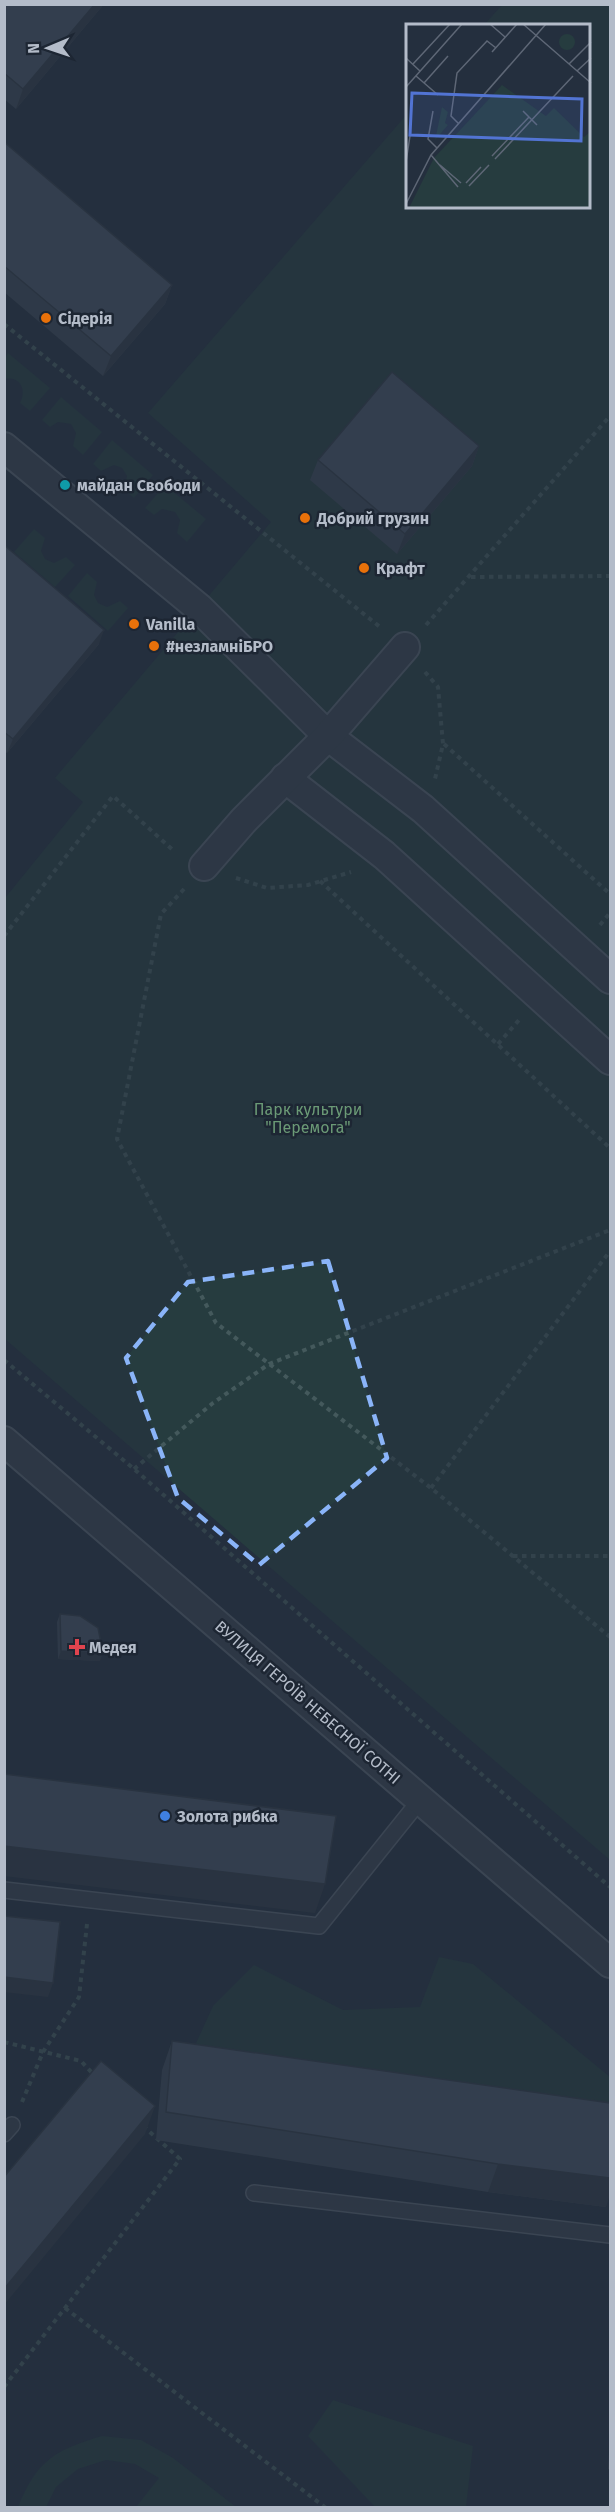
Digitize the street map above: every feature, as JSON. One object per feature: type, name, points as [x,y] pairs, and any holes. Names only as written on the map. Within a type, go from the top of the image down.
[{"type":"street","points":[[4,447],[199,608],[328,736],[423,809],[610,979]]},
{"type":"street","points":[[204,866],[285,778],[328,736],[405,647]]},
{"type":"street","points":[[285,778],[384,855],[610,1060]]},
{"type":"street","name":"ВУЛИЦЯ ГЕРОЇВ НЕБЕСНОЇ СОТНІ","points":[[4,1441],[610,1963]]},
{"type":"lane","points":[[4,1890],[319,1926],[421,1799]]},
{"type":"lane","points":[[254,2193],[610,2235]]},
{"type":"path","points":[[4,324],[405,647],[471,577],[610,416]]},
{"type":"path","points":[[471,577],[610,576]]},
{"type":"path","points":[[443,744],[610,894]]},
{"type":"path","points":[[4,936],[113,796],[170,849],[204,866],[161,914],[117,1139],[216,1323],[431,1488],[610,1637]]},
{"type":"path","points":[[320,881],[610,1148]]},
{"type":"path","points":[[134,1469],[213,1403],[269,1364],[610,1230]]},
{"type":"path","points":[[431,1488],[610,1251]]},
{"type":"path","points":[[4,1360],[134,1469],[610,1887]]},
{"type":"path","points":[[513,1556],[610,1556]]},
{"type":"path","points":[[8,2130],[42,2052],[79,1997],[90,1900]]},
{"type":"path","points":[[4,2042],[81,2061],[96,2077]]},
{"type":"path","points":[[4,2387],[180,2159],[141,2124]]},
{"type":"path","points":[[65,2308],[326,2508]]},
{"type":"highlighted area","points":[[328,1261],[387,1458],[259,1565],[178,1498],[126,1358],[188,1282]]},
{"type":"green space","name":"Парк культури \"Перемога\"","points":[[502,5],[610,5],[610,1860],[5,1339],[5,898],[83,802],[55,778],[271,522],[148,413],[406,115],[406,208],[591,208],[591,24],[485,24]]},
{"type":"green space","points":[[8,353],[50,388],[30,411],[20,403],[23,393],[21,385],[15,380],[5,379],[5,358]]},
{"type":"green space","points":[[61,397],[102,432],[83,455],[73,446],[76,433],[71,424],[58,422],[50,427],[42,420]]},
{"type":"green space","points":[[112,440],[153,475],[134,498],[124,490],[127,476],[122,468],[114,465],[101,471],[93,464]]},
{"type":"green space","points":[[165,485],[206,519],[187,542],[177,533],[180,520],[175,512],[162,509],[154,515],[145,508]]},
{"type":"green space","points":[[34,529],[45,538],[41,551],[45,559],[54,563],[66,557],[75,565],[55,587],[14,552]]},
{"type":"green space","points":[[87,573],[97,582],[94,595],[98,603],[107,607],[120,601],[128,608],[108,631],[68,596]]},
{"type":"green space","points":[[439,1957],[473,1964],[610,2077],[610,2131],[187,2063],[213,2006],[254,1965],[343,2010],[420,2007]]},
{"type":"green space","points":[[333,2400],[473,2446],[466,2507],[375,2507],[308,2436]]},
{"type":"green space","points":[[102,2436],[141,2440],[173,2458],[236,2507],[136,2507],[159,2478],[135,2464],[106,2460],[78,2469],[56,2487],[46,2507],[18,2507],[33,2478],[50,2459],[72,2446]]},
{"type":"building","points":[[4,4],[95,4],[23,89],[4,73]]},
{"type":"building","points":[[4,142],[172,285],[111,356],[4,266]]},
{"type":"building","points":[[392,372],[479,446],[405,534],[318,460]]},
{"type":"building","points":[[4,545],[104,630],[13,739],[4,732]]},
{"type":"building","name":"Медея","points":[[60,1614],[80,1616],[98,1628],[103,1653],[61,1651]]},
{"type":"building","points":[[4,1774],[336,1816],[325,1884],[4,1846]]},
{"type":"building","points":[[4,1916],[60,1922],[53,1983],[4,1977]]},
{"type":"building","points":[[172,2041],[610,2103],[610,2178],[498,2164],[166,2112]]},
{"type":"building","points":[[101,2061],[155,2106],[4,2289],[4,2177]]},
{"type":"place","name":"Сідерія","points":[[46,318]]},
{"type":"place","name":"майдан Свободи","points":[[65,485]]},
{"type":"place","name":"Добрий грузин","points":[[305,518]]},
{"type":"place","name":"Крафт","points":[[364,568]]},
{"type":"place","name":"Vanilla","points":[[134,624]]},
{"type":"place","name":"#незламніБРО","points":[[154,646]]},
{"type":"place","name":"Медея","points":[[77,1647]]},
{"type":"place","name":"Золота рибка","points":[[165,1816]]}]
